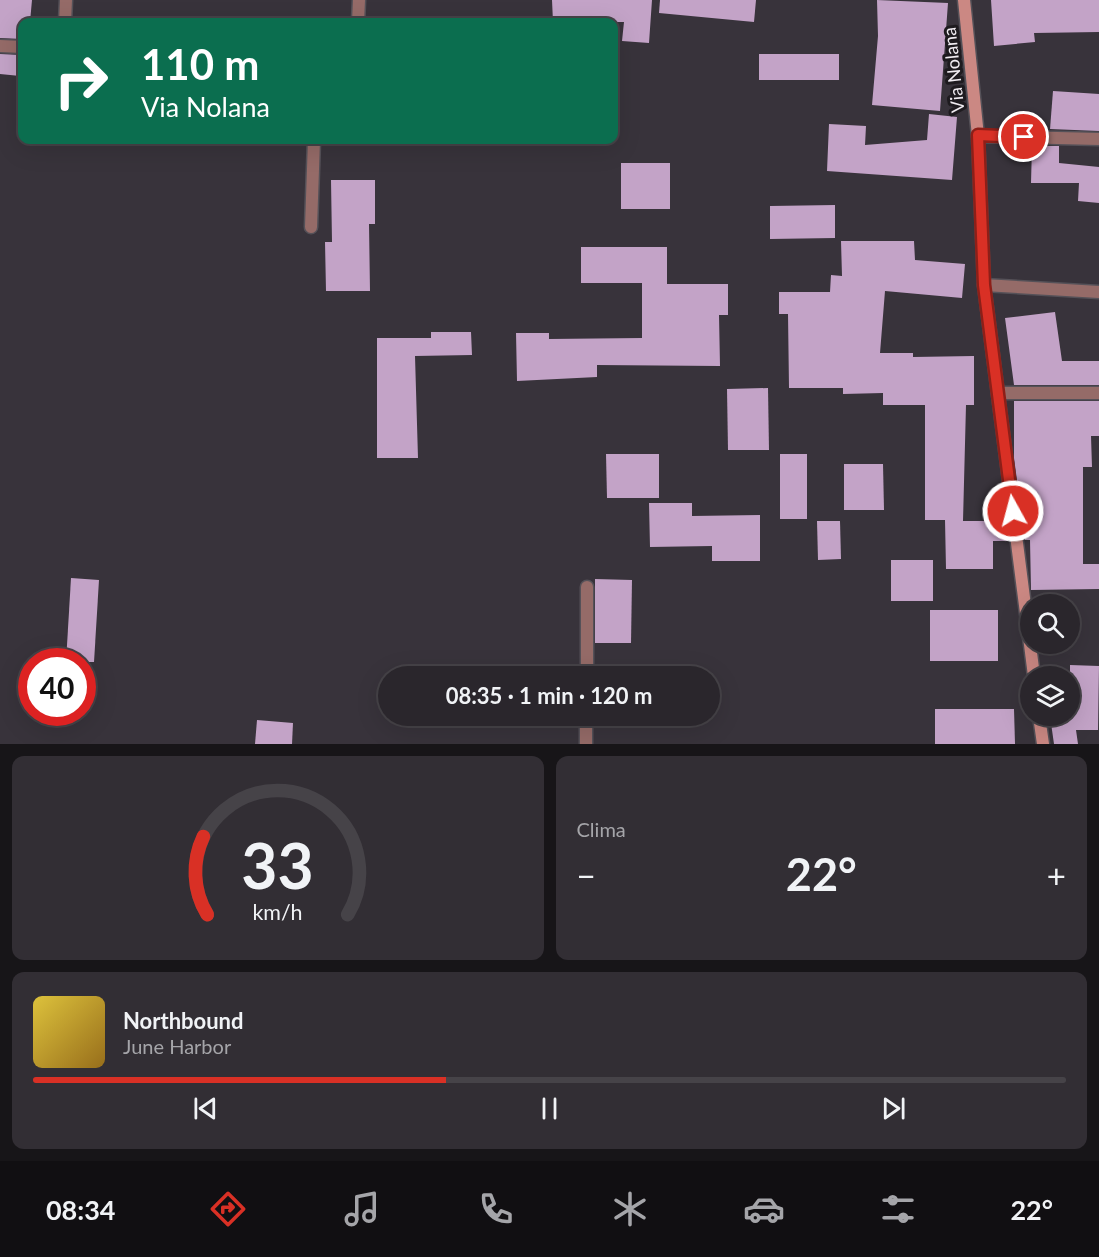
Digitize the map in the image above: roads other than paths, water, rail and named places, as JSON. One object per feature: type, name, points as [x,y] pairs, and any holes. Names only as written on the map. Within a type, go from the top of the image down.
[{"type":"street","points":[[65,18],[66,0]]},
{"type":"street","points":[[358,18],[359,0]]},
{"type":"street","name":"Via Nolana","points":[[964,0],[978,135],[984,285],[1033,666]]},
{"type":"street","points":[[0,46],[18,46]]},
{"type":"street","name":"Via Nolana","points":[[978,135],[1099,139]]},
{"type":"street","points":[[311,227],[314,144]]},
{"type":"street","points":[[984,285],[1099,292]]},
{"type":"street","points":[[998,393],[1099,393]]},
{"type":"street","points":[[587,587],[587,666]]},
{"type":"street","points":[[586,726],[586,744]]},
{"type":"street","points":[[1040,726],[1043,744]]}]
